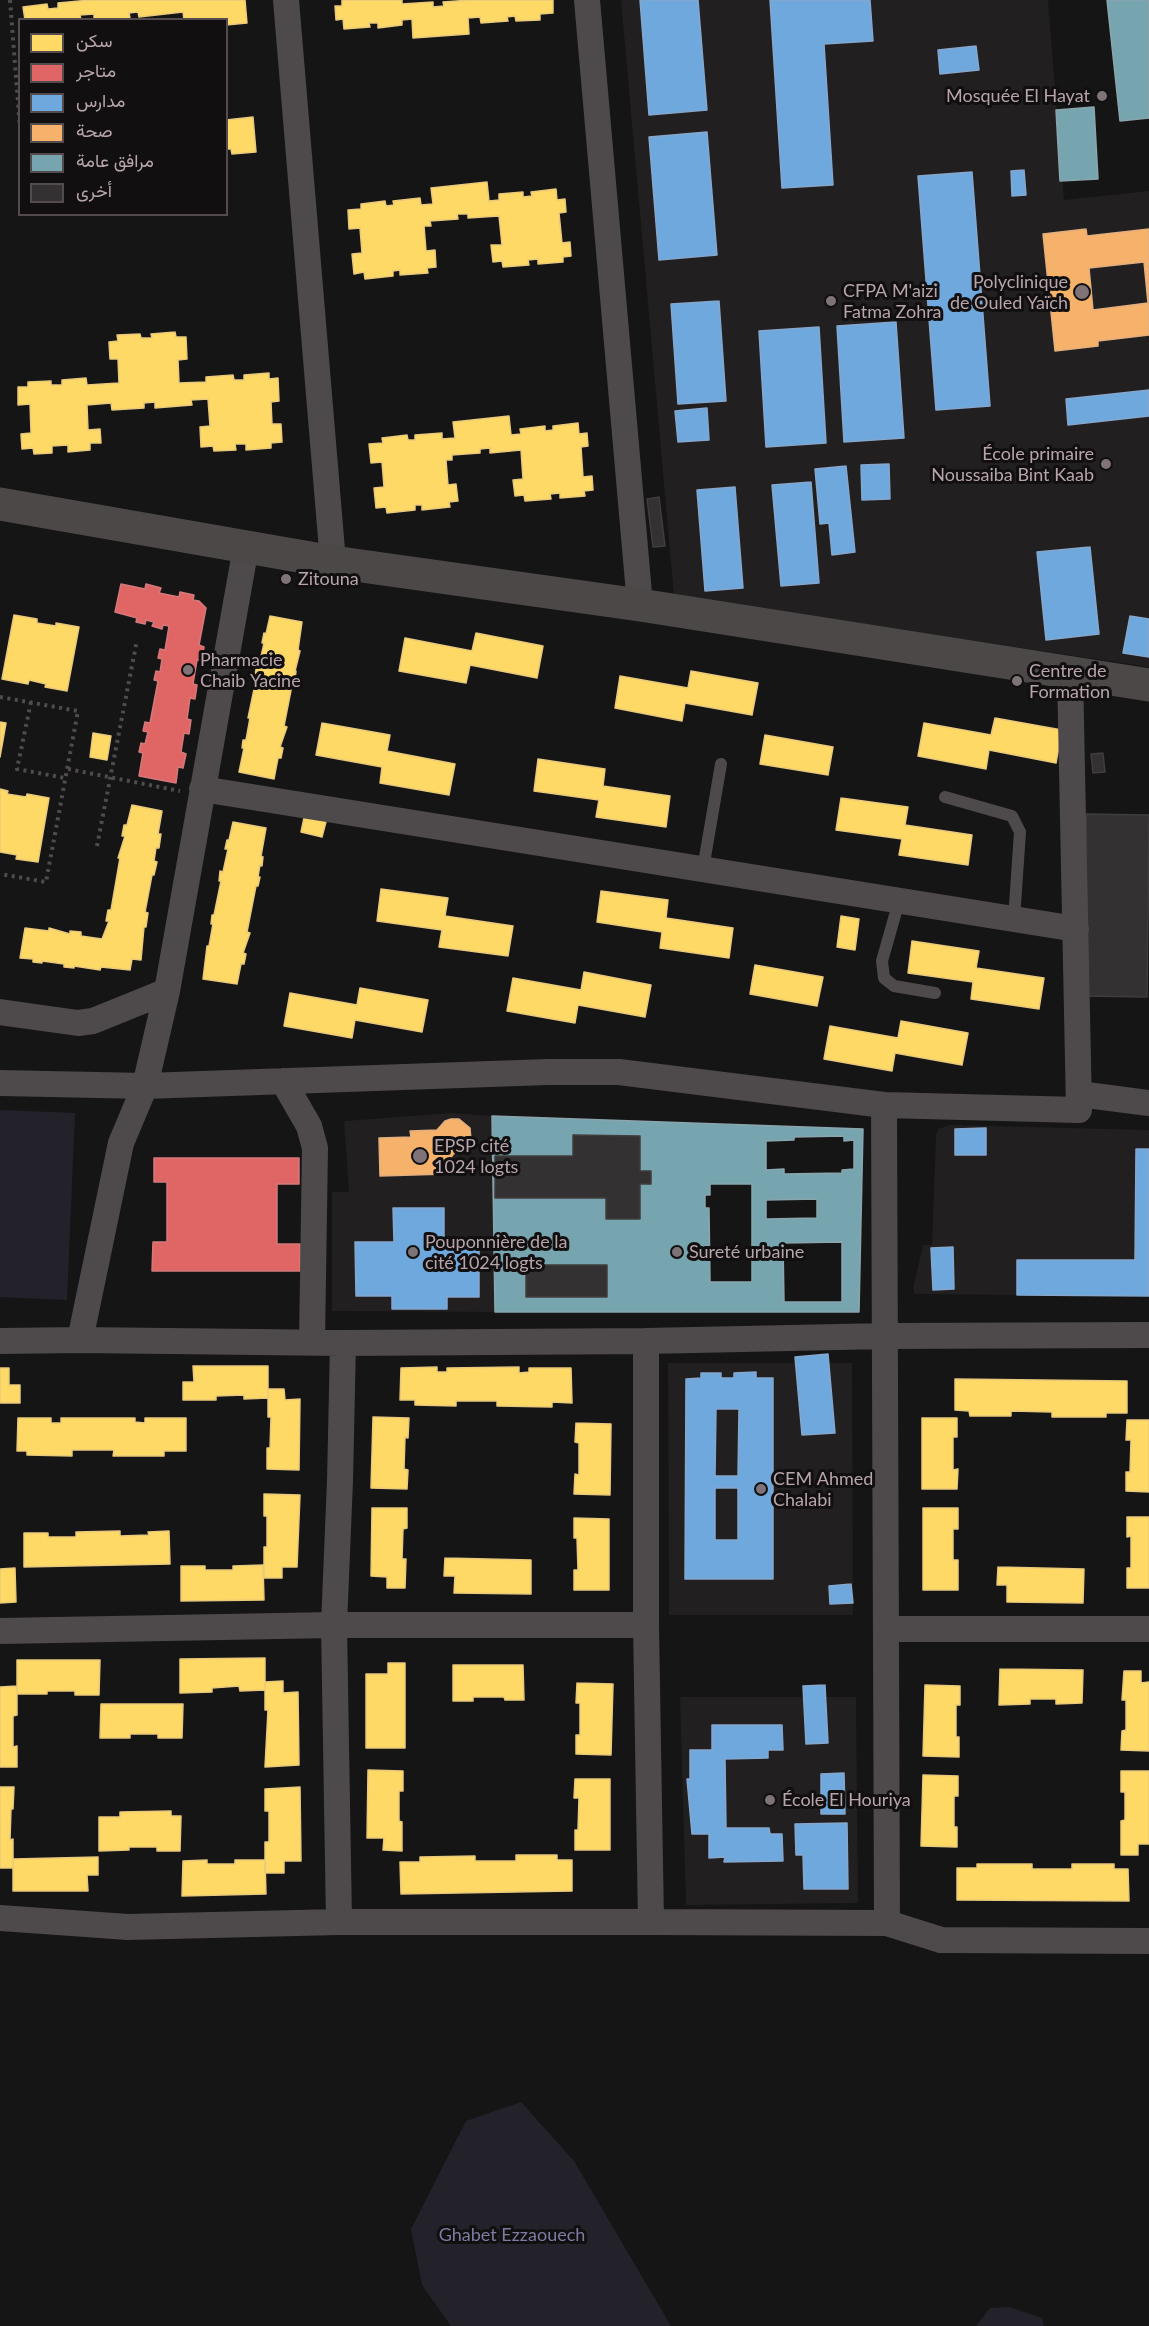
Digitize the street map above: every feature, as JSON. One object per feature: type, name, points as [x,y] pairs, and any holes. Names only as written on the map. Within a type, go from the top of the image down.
[{"type":"street","points":[[286,0],[333,562]]},
{"type":"street","points":[[587,0],[640,605]]},
{"type":"street","points":[[0,504],[333,562],[640,605],[1149,685]]},
{"type":"street","points":[[80,1340],[121,1143],[145,1086],[166,991],[246,547]]},
{"type":"street","points":[[0,1083],[145,1086],[537,1072],[619,1072],[885,1105],[1079,1110],[1070,672]]},
{"type":"street","points":[[202,792],[1076,929]]},
{"type":"street","points":[[0,1012],[78,1023],[93,1022],[166,991]]},
{"type":"street","points":[[283,1081],[309,1126],[315,1148],[312,1342]]},
{"type":"street","points":[[1079,1095],[1149,1103]]},
{"type":"street","points":[[885,1105],[888,1923]]},
{"type":"street","points":[[0,1341],[343,1343],[1149,1335]]},
{"type":"street","points":[[646,1341],[646,1625],[651,1922]]},
{"type":"street","points":[[339,1922],[334,1625],[343,1343]]},
{"type":"street","points":[[0,1631],[334,1625],[646,1625]]},
{"type":"street","points":[[887,1629],[1149,1629]]},
{"type":"street","points":[[0,1918],[128,1927],[339,1922],[888,1923],[941,1940],[1149,1941]]},
{"type":"lane","points":[[703,869],[721,764]]},
{"type":"lane","points":[[945,797],[1012,816],[1020,832],[1014,919]]},
{"type":"lane","points":[[899,901],[882,961],[884,978],[894,986],[935,993]]},
{"type":"path","points":[[10,0],[18,80]]},
{"type":"path","points":[[97,846],[137,640]]},
{"type":"path","points":[[0,697],[78,711],[46,882],[0,874]]},
{"type":"path","points":[[31,702],[16,769],[65,778]]},
{"type":"path","points":[[68,768],[202,792]]},
{"type":"shaded area","name":"CFPA M'aizi Fatma Zohra","points":[[621,0],[1048,0],[1064,200],[1149,191],[1149,667],[674,596]]},
{"type":"shaded area","name":"Pouponnière de la cité 1024 logts","points":[[452,1113],[492,1116],[495,1312],[332,1311],[332,1192],[349,1192],[344,1121]]},
{"type":"shaded area","points":[[949,1125],[1149,1130],[1149,1296],[915,1294],[913,1289],[923,1245],[932,1245],[936,1135],[938,1129]]},
{"type":"shaded area","name":"CEM Ahmed Chalabi","points":[[668,1363],[852,1363],[853,1615],[669,1615]]},
{"type":"shaded area","name":"École El Houriya","points":[[680,1697],[856,1697],[858,1903],[686,1905]]},
{"type":"green space","points":[[0,1110],[75,1113],[67,1300],[0,1297]]},
{"type":"green space","name":"Ghabet Ezzaouech","points":[[521,2102],[574,2161],[671,2326],[451,2326],[422,2285],[411,2229],[466,2121]]},
{"type":"green space","points":[[1009,2307],[1042,2318],[1044,2326],[976,2326],[990,2308]]},
{"type":"building: سكن","points":[[90,0],[245,0],[247,23],[228,25],[228,18],[184,18],[183,12],[139,17],[138,12],[129,13],[130,18],[94,18],[94,14],[80,15],[81,18],[25,18],[23,7],[47,4],[48,9],[58,8],[58,3]]},
{"type":"building: سكن","points":[[342,0],[402,0],[402,4],[433,2],[433,7],[444,6],[443,2],[471,0],[553,0],[553,13],[540,14],[540,20],[516,21],[515,16],[507,17],[508,21],[481,23],[480,17],[468,18],[469,34],[413,38],[412,19],[402,20],[402,25],[378,28],[378,23],[369,23],[370,27],[344,29],[343,19],[336,20],[335,6],[342,6]]},
{"type":"building: سكن","points":[[253,117],[256,152],[232,154],[231,149],[228,149],[228,120]]},
{"type":"building: سكن","points":[[487,182],[489,201],[499,200],[499,194],[523,192],[523,197],[532,196],[531,192],[556,189],[557,200],[565,199],[566,212],[559,213],[562,243],[570,242],[571,256],[563,257],[563,262],[538,264],[538,259],[528,260],[529,265],[503,267],[502,261],[493,262],[491,245],[502,245],[499,216],[468,218],[468,214],[457,214],[458,219],[430,221],[431,226],[424,226],[426,251],[435,250],[436,267],[427,268],[428,273],[400,275],[400,270],[393,271],[393,276],[365,279],[364,272],[354,274],[352,254],[362,253],[360,228],[349,229],[348,210],[361,209],[361,204],[385,201],[386,206],[394,205],[393,201],[420,198],[421,205],[433,204],[431,188]]},
{"type":"building: سكن","points":[[175,332],[176,337],[186,337],[187,359],[178,360],[179,383],[206,382],[206,377],[233,375],[234,380],[244,380],[244,375],[269,373],[269,379],[278,378],[279,401],[271,402],[272,424],[281,424],[282,442],[271,443],[271,448],[246,450],[246,444],[235,444],[236,450],[214,451],[213,446],[201,447],[200,427],[210,426],[208,399],[191,400],[192,405],[155,408],[155,402],[144,403],[144,408],[112,410],[111,403],[87,405],[88,430],[100,429],[101,443],[90,443],[90,450],[68,452],[68,445],[52,446],[52,453],[34,454],[33,448],[22,449],[21,434],[31,433],[30,404],[18,405],[18,387],[28,387],[28,382],[51,381],[51,385],[62,385],[62,380],[86,378],[87,385],[119,383],[118,359],[110,359],[109,342],[118,341],[117,335],[140,334],[141,338],[152,338],[151,334]]},
{"type":"building: سكن","points":[[509,416],[511,435],[521,434],[520,429],[545,426],[545,431],[553,430],[553,426],[578,423],[579,434],[587,433],[588,446],[581,447],[583,477],[592,476],[593,490],[584,491],[585,496],[560,498],[560,493],[550,494],[551,499],[525,501],[524,495],[515,496],[513,480],[523,479],[521,450],[490,453],[490,448],[480,449],[480,453],[452,455],[452,460],[446,460],[448,485],[456,484],[458,501],[449,502],[450,507],[422,510],[422,505],[415,505],[415,510],[387,513],[386,507],[376,508],[374,488],[384,487],[382,462],[371,463],[369,444],[383,443],[382,438],[407,435],[408,440],[415,440],[415,435],[442,433],[442,439],[455,438],[453,422]]},
{"type":"building: سكن","points":[[14,615],[37,619],[37,623],[56,626],[56,623],[79,627],[67,691],[45,687],[46,684],[29,680],[28,684],[2,679]]},
{"type":"building: سكن","points":[[270,616],[302,622],[295,680],[293,680],[284,726],[287,727],[280,747],[283,748],[281,758],[278,758],[274,779],[239,772],[244,748],[242,748],[243,740],[246,740],[250,718],[248,718],[257,675],[255,675]]},
{"type":"building: سكن","points":[[476,633],[543,646],[537,678],[470,665],[466,683],[399,671],[405,638],[472,651]]},
{"type":"building: سكن","points":[[691,671],[758,683],[752,715],[685,703],[682,721],[615,708],[620,676],[688,688]]},
{"type":"building: سكن","points":[[995,718],[1062,730],[1056,763],[989,750],[986,769],[918,756],[924,723],[991,735]]},
{"type":"building: سكن","points":[[0,722],[6,723],[0,757]]},
{"type":"building: سكن","points":[[322,723],[390,735],[387,751],[455,764],[449,795],[380,783],[382,767],[316,755]]},
{"type":"building: سكن","points":[[93,733],[111,736],[107,760],[90,757]]},
{"type":"building: سكن","points":[[765,735],[833,747],[828,775],[760,764]]},
{"type":"building: سكن","points":[[538,759],[605,769],[603,786],[670,796],[666,827],[596,817],[599,800],[534,791]]},
{"type":"building: سكن","points":[[0,789],[8,791],[7,794],[26,797],[27,794],[49,798],[38,862],[16,859],[17,855],[0,852]]},
{"type":"building: سكن","points":[[841,798],[908,807],[905,825],[972,835],[968,865],[899,855],[902,839],[836,830]]},
{"type":"building: سكن","points":[[132,805],[162,811],[158,834],[161,834],[159,848],[156,848],[154,861],[157,862],[154,875],[152,875],[145,912],[148,913],[146,927],[144,927],[141,960],[132,959],[130,970],[101,967],[100,970],[74,966],[74,968],[64,967],[64,964],[33,962],[33,959],[20,958],[25,928],[49,931],[49,928],[70,934],[70,931],[81,932],[81,936],[102,939],[109,921],[106,921],[108,910],[111,910],[120,858],[118,858],[125,836],[122,836],[124,825],[127,825]]},
{"type":"building: سكن","points":[[305,813],[327,818],[322,837],[301,832]]},
{"type":"building: سكن","points":[[233,822],[266,828],[261,856],[263,857],[262,866],[260,865],[258,877],[260,877],[258,886],[256,886],[247,932],[250,933],[243,953],[246,954],[244,964],[241,964],[237,984],[203,979],[207,946],[209,946],[213,924],[211,924],[212,915],[214,915],[221,881],[219,881],[220,871],[223,872],[228,849],[225,849]]},
{"type":"building: سكن","points":[[381,889],[448,898],[445,916],[513,926],[508,956],[439,947],[442,930],[377,921]]},
{"type":"building: سكن","points":[[601,891],[668,900],[666,918],[733,928],[729,958],[660,948],[662,932],[597,922]]},
{"type":"building: سكن","points":[[841,916],[859,919],[855,950],[837,947]]},
{"type":"building: سكن","points":[[912,941],[979,951],[976,968],[1044,978],[1039,1009],[971,999],[973,982],[908,973]]},
{"type":"building: سكن","points":[[755,965],[823,977],[817,1006],[750,994]]},
{"type":"building: سكن","points":[[584,972],[651,985],[645,1017],[578,1005],[575,1023],[507,1011],[513,978],[581,990]]},
{"type":"building: سكن","points":[[360,988],[428,1000],[422,1032],[355,1020],[352,1038],[284,1026],[290,993],[357,1005]]},
{"type":"building: سكن","points":[[901,1021],[968,1033],[962,1065],[895,1053],[892,1071],[824,1059],[830,1026],[898,1038]]},
{"type":"building: سكن","points":[[193,1366],[268,1366],[268,1398],[244,1399],[244,1395],[216,1396],[216,1400],[183,1400],[183,1382],[194,1382]]},
{"type":"building: سكن","points":[[437,1367],[437,1372],[447,1372],[447,1368],[519,1367],[519,1373],[529,1372],[529,1368],[571,1368],[572,1403],[552,1402],[552,1407],[497,1406],[497,1401],[456,1401],[456,1406],[415,1405],[415,1400],[400,1400],[401,1368]]},
{"type":"building: سكن","points":[[0,1368],[9,1368],[9,1385],[20,1385],[20,1403],[0,1403]]},
{"type":"building: سكن","points":[[955,1379],[1127,1381],[1127,1413],[1106,1413],[1106,1417],[1052,1417],[1052,1412],[1011,1411],[1011,1416],[970,1416],[969,1411],[955,1410]]},
{"type":"building: سكن","points":[[268,1389],[284,1389],[285,1400],[300,1399],[299,1470],[267,1469],[271,1417],[268,1417]]},
{"type":"building: سكن","points":[[373,1417],[409,1418],[408,1438],[405,1437],[404,1469],[408,1470],[407,1489],[371,1488]]},
{"type":"building: سكن","points":[[18,1418],[51,1418],[51,1423],[61,1423],[61,1418],[135,1418],[135,1422],[145,1423],[145,1418],[186,1418],[186,1451],[164,1451],[164,1456],[113,1456],[114,1450],[72,1450],[72,1456],[27,1455],[27,1451],[17,1451]]},
{"type":"building: سكن","points":[[922,1418],[957,1418],[957,1437],[953,1437],[953,1470],[958,1469],[957,1489],[922,1489]]},
{"type":"building: سكن","points":[[1127,1420],[1149,1420],[1149,1492],[1126,1491],[1126,1472],[1130,1472],[1131,1440],[1126,1440]]},
{"type":"building: سكن","points":[[576,1423],[611,1424],[610,1495],[574,1494],[575,1474],[579,1475],[579,1443],[575,1442]]},
{"type":"building: سكن","points":[[264,1494],[300,1495],[297,1567],[282,1567],[282,1578],[264,1578],[267,1516],[264,1516]]},
{"type":"building: سكن","points":[[372,1508],[407,1508],[407,1528],[403,1529],[402,1559],[406,1559],[405,1588],[387,1588],[387,1577],[371,1576]]},
{"type":"building: سكن","points":[[923,1508],[958,1508],[958,1529],[953,1529],[953,1560],[958,1560],[958,1590],[923,1590]]},
{"type":"building: سكن","points":[[1127,1517],[1149,1517],[1149,1588],[1127,1588],[1127,1568],[1131,1568],[1131,1536],[1127,1537]]},
{"type":"building: سكن","points":[[574,1518],[609,1519],[609,1590],[574,1590],[574,1570],[578,1570]]},
{"type":"building: سكن","points":[[120,1531],[120,1536],[149,1535],[148,1532],[169,1531],[170,1564],[24,1567],[24,1533],[48,1533],[48,1537],[76,1537],[76,1532]]},
{"type":"building: سكن","points":[[445,1558],[531,1560],[531,1594],[454,1593],[455,1576],[444,1576]]},
{"type":"building: سكن","points":[[263,1565],[264,1600],[181,1601],[181,1566],[205,1566],[205,1570],[233,1570],[233,1566]]},
{"type":"building: سكن","points":[[998,1567],[1084,1569],[1083,1603],[1007,1602],[1007,1585],[997,1585]]},
{"type":"building: سكن","points":[[15,1568],[16,1602],[0,1603],[0,1569]]},
{"type":"building: سكن","points":[[265,1658],[265,1690],[240,1691],[239,1686],[212,1688],[212,1692],[180,1693],[180,1659]]},
{"type":"building: سكن","points":[[17,1660],[100,1660],[99,1695],[75,1695],[75,1691],[17,1694]]},
{"type":"building: سكن","points":[[388,1663],[405,1663],[405,1748],[366,1748],[366,1674],[388,1674]]},
{"type":"building: سكن","points":[[453,1665],[523,1665],[524,1700],[505,1700],[504,1697],[473,1697],[473,1701],[453,1701]]},
{"type":"building: سكن","points":[[1000,1669],[1083,1670],[1082,1703],[1056,1704],[1056,1699],[1030,1699],[1030,1704],[999,1705]]},
{"type":"building: سكن","points":[[1124,1671],[1141,1671],[1141,1683],[1149,1682],[1149,1751],[1121,1750],[1122,1731],[1126,1730],[1126,1700],[1122,1700]]},
{"type":"building: سكن","points":[[283,1681],[283,1693],[298,1692],[299,1765],[265,1767],[268,1710],[265,1710],[265,1682]]},
{"type":"building: سكن","points":[[577,1683],[613,1684],[611,1755],[576,1754],[576,1735],[580,1735],[580,1703],[576,1703]]},
{"type":"building: سكن","points":[[925,1685],[960,1686],[960,1705],[956,1705],[956,1737],[959,1737],[959,1757],[923,1756]]},
{"type":"building: سكن","points":[[17,1686],[17,1715],[13,1716],[13,1747],[17,1746],[17,1767],[0,1767],[0,1687]]},
{"type":"building: سكن","points":[[101,1704],[183,1704],[182,1738],[158,1738],[158,1734],[130,1734],[130,1738],[100,1738]]},
{"type":"building: سكن","points":[[368,1770],[403,1771],[403,1791],[399,1791],[402,1851],[383,1850],[384,1838],[367,1838]]},
{"type":"building: سكن","points":[[1121,1771],[1149,1771],[1149,1844],[1138,1844],[1138,1855],[1121,1855],[1121,1821],[1125,1820],[1125,1792],[1121,1792]]},
{"type":"building: سكن","points":[[923,1775],[958,1776],[958,1796],[954,1796],[954,1827],[957,1827],[957,1847],[921,1846]]},
{"type":"building: سكن","points":[[575,1779],[610,1779],[610,1850],[575,1850],[579,1798],[574,1798]]},
{"type":"building: سكن","points":[[0,1787],[14,1787],[10,1840],[13,1839],[13,1868],[0,1868]]},
{"type":"building: سكن","points":[[300,1787],[301,1861],[284,1861],[284,1873],[265,1873],[265,1842],[269,1842],[269,1811],[265,1811],[265,1789]]},
{"type":"building: سكن","points":[[171,1811],[171,1816],[181,1816],[180,1851],[157,1851],[157,1847],[129,1847],[129,1850],[99,1851],[99,1817],[120,1817],[120,1812]]},
{"type":"building: سكن","points":[[516,1855],[557,1855],[557,1860],[572,1860],[572,1891],[401,1894],[400,1862],[420,1862],[420,1857],[475,1856],[475,1861],[516,1861]]},
{"type":"building: سكن","points":[[98,1857],[98,1875],[87,1875],[88,1891],[13,1891],[13,1859]]},
{"type":"building: سكن","points":[[207,1860],[207,1864],[235,1864],[235,1860],[265,1860],[266,1894],[182,1896],[183,1861]]},
{"type":"building: سكن","points":[[977,1864],[1032,1864],[1032,1869],[1072,1869],[1072,1864],[1114,1864],[1114,1869],[1128,1869],[1129,1901],[957,1900],[957,1868],[977,1868]]},
{"type":"building: متاجر","points":[[121,584],[145,589],[146,584],[161,588],[159,593],[179,597],[180,592],[194,595],[193,600],[199,601],[206,608],[199,645],[204,647],[202,661],[197,660],[193,684],[197,685],[195,699],[190,698],[187,719],[191,720],[189,734],[184,733],[181,752],[186,754],[183,768],[178,767],[176,783],[139,776],[143,753],[139,752],[141,743],[145,744],[148,732],[143,731],[145,722],[150,723],[158,681],[154,680],[156,671],[160,672],[162,659],[158,658],[160,649],[165,650],[169,626],[163,625],[162,629],[152,626],[154,622],[146,620],[145,624],[136,622],[137,618],[115,612]]},
{"type":"building: متاجر","points":[[154,1158],[299,1158],[299,1184],[277,1184],[277,1244],[300,1244],[300,1271],[152,1271],[153,1242],[167,1242],[167,1182],[154,1182]]},
{"type":"building: مدارس","points":[[640,0],[698,0],[707,110],[649,115]]},
{"type":"building: مدارس","points":[[770,0],[870,0],[873,41],[824,44],[833,185],[782,188]]},
{"type":"building: مدارس","points":[[976,46],[979,70],[940,74],[938,50]]},
{"type":"building: مدارس","points":[[707,132],[717,255],[659,260],[649,137]]},
{"type":"building: مدارس","points":[[1024,170],[1026,195],[1012,196],[1011,171]]},
{"type":"building: مدارس","points":[[972,172],[990,406],[936,410],[918,176]]},
{"type":"building: مدارس","points":[[719,301],[726,401],[678,404],[671,304]]},
{"type":"building: مدارس","points":[[896,322],[904,438],[844,442],[837,326]]},
{"type":"building: مدارس","points":[[819,327],[826,443],[766,447],[759,331]]},
{"type":"building: مدارس","points":[[1149,390],[1149,416],[1068,425],[1066,399]]},
{"type":"building: مدارس","points":[[707,408],[709,440],[678,442],[675,411]]},
{"type":"building: مدارس","points":[[889,464],[890,499],[862,500],[861,465]]},
{"type":"building: مدارس","points":[[846,466],[855,552],[832,555],[829,523],[820,524],[815,469]]},
{"type":"building: مدارس","points":[[811,482],[819,583],[781,586],[772,485]]},
{"type":"building: مدارس","points":[[735,487],[743,588],[705,591],[697,490]]},
{"type":"building: مدارس","points":[[1090,547],[1099,634],[1046,640],[1037,552]]},
{"type":"building: مدارس","points":[[1130,616],[1149,619],[1149,657],[1123,653]]},
{"type":"building: مدارس","points":[[986,1128],[986,1155],[955,1155],[955,1129]]},
{"type":"building: مدارس","points":[[1136,1149],[1149,1149],[1149,1296],[1017,1295],[1017,1260],[1135,1260]]},
{"type":"building: مدارس","points":[[393,1208],[444,1208],[444,1245],[479,1245],[479,1297],[447,1297],[447,1309],[392,1309],[392,1296],[356,1296],[355,1242],[394,1242]]},
{"type":"building: مدارس","points":[[953,1247],[954,1289],[933,1290],[931,1248]]},
{"type":"building: مدارس","points":[[828,1354],[835,1433],[802,1435],[795,1357]]},
{"type":"building: مدارس","points":[[756,1372],[756,1378],[773,1378],[773,1579],[685,1579],[686,1379],[701,1378],[701,1373],[721,1373],[721,1378],[734,1378],[734,1373]],"holes":[[[716,1409],[739,1409],[738,1476],[715,1476]],[[715,1488],[738,1488],[738,1540],[715,1540]]]},
{"type":"building: مدارس","points":[[851,1584],[853,1603],[830,1604],[829,1586]]},
{"type":"building: مدارس","points":[[825,1685],[828,1743],[806,1744],[803,1686]]},
{"type":"building: مدارس","points":[[712,1725],[782,1725],[783,1750],[768,1750],[768,1758],[725,1759],[726,1828],[769,1828],[770,1834],[782,1834],[783,1861],[724,1862],[725,1857],[709,1858],[709,1834],[692,1834],[687,1779],[690,1779],[690,1750],[712,1750]]},
{"type":"building: مدارس","points":[[844,1773],[845,1814],[821,1814],[821,1774]]},
{"type":"building: مدارس","points":[[847,1823],[848,1889],[804,1889],[803,1855],[796,1855],[795,1824]]},
{"type":"building: صحة","points":[[1086,229],[1087,236],[1149,229],[1149,335],[1098,341],[1098,346],[1055,351],[1043,234]],"holes":[[[1144,262],[1148,303],[1093,310],[1089,268]]]},
{"type":"building: صحة","points":[[459,1119],[470,1128],[471,1140],[466,1149],[455,1152],[446,1164],[446,1174],[380,1176],[379,1138],[411,1137],[410,1131],[437,1130],[445,1121]]},
{"type":"building: مرافق عامة","points":[[1107,0],[1149,0],[1149,118],[1120,121]]},
{"type":"building: مرافق عامة","points":[[1094,107],[1098,179],[1060,181],[1056,110]]},
{"type":"building: مرافق عامة","name":"Sureté urbaine","points":[[492,1116],[863,1129],[859,1312],[495,1312]]},
{"type":"building: مرافق عامة","points":[[844,1136],[844,1141],[854,1140],[854,1169],[842,1170],[842,1173],[784,1174],[784,1169],[766,1170],[766,1141],[794,1140],[794,1137]]},
{"type":"building: مرافق عامة","points":[[710,1184],[752,1184],[752,1282],[710,1282],[709,1208],[705,1208],[705,1195],[710,1195]]},
{"type":"building: مرافق عامة","points":[[817,1199],[817,1218],[766,1219],[766,1200]]},
{"type":"building: مرافق عامة","points":[[842,1242],[842,1302],[784,1302],[783,1243]]},
{"type":"building: أخرى","points":[[659,497],[665,546],[653,547],[647,499]]},
{"type":"building: أخرى","points":[[1103,753],[1105,772],[1093,773],[1091,754]]},
{"type":"building: أخرى","points":[[1086,814],[1149,815],[1147,997],[1084,996]]},
{"type":"building: أخرى","points":[[573,1135],[640,1136],[640,1171],[651,1171],[651,1184],[640,1184],[640,1219],[606,1219],[606,1198],[495,1198],[495,1156],[573,1156]]},
{"type":"building: أخرى","points":[[526,1265],[607,1265],[607,1297],[526,1297]]},
{"type":"place","name":"Mosquée El Hayat","points":[[1102,96]]},
{"type":"place","name":"Polyclinique de Ouled Yaïch","points":[[1082,292]]},
{"type":"place","name":"CFPA M'aizi Fatma Zohra","points":[[831,301]]},
{"type":"place","name":"École primaire Noussaiba Bint Kaab","points":[[1106,464]]},
{"type":"place","name":"Zitouna","points":[[286,579]]},
{"type":"place","name":"Pharmacie Chaib Yacine","points":[[188,670]]},
{"type":"place","name":"Centre de Formation","points":[[1017,681]]},
{"type":"place","name":"EPSP cité 1024 logts","points":[[420,1156]]},
{"type":"place","name":"Pouponnière de la cité 1024 logts","points":[[413,1252]]},
{"type":"place","name":"Sureté urbaine","points":[[677,1252]]},
{"type":"place","name":"CEM Ahmed Chalabi","points":[[761,1489]]},
{"type":"place","name":"École El Houriya","points":[[770,1800]]}]
